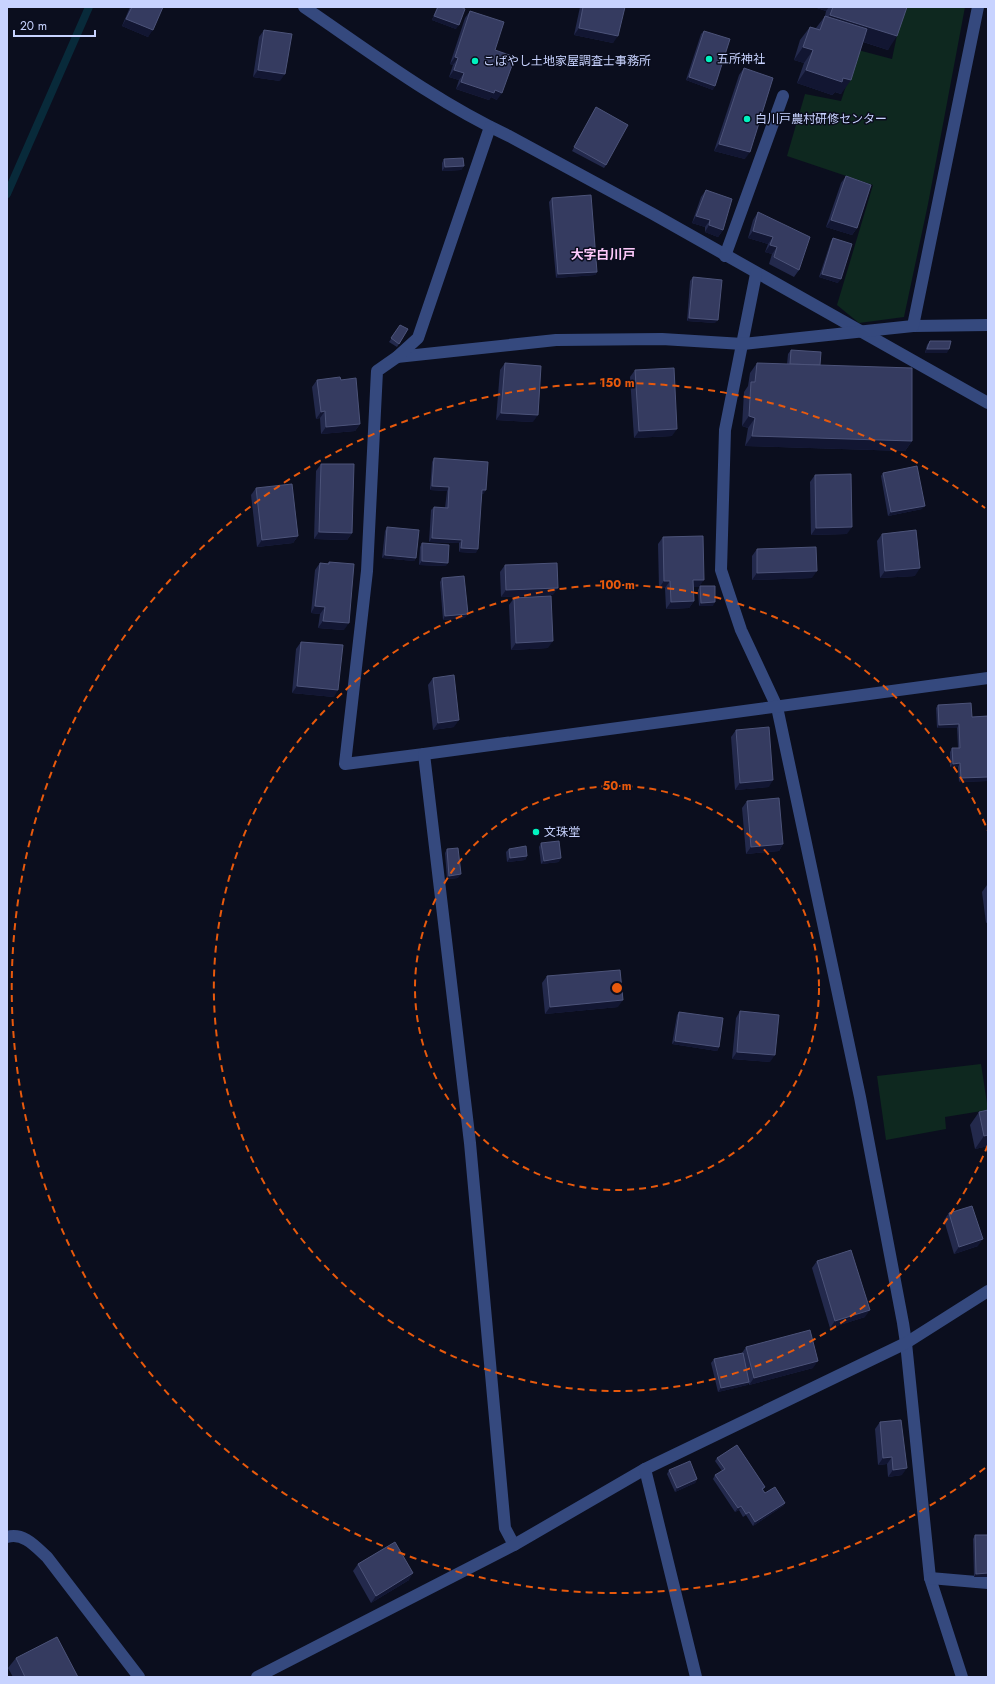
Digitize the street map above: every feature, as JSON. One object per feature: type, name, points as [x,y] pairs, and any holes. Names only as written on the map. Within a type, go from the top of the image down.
[{"type":"street","points":[[304,7],[416,84],[490,127],[632,203],[988,403]]},
{"type":"street","points":[[913,326],[978,7]]},
{"type":"street","points":[[725,256],[783,96]]},
{"type":"street","points":[[490,127],[418,338],[397,357],[377,372],[367,571],[345,764],[988,678]]},
{"type":"street","points":[[756,274],[725,430],[721,570],[741,630],[777,707],[860,1097],[889,1245],[906,1343],[930,1578],[962,1677]]},
{"type":"street","points":[[397,357],[556,340],[662,339],[743,344],[913,326],[988,325]]},
{"type":"street","points":[[424,754],[470,1143],[505,1528],[514,1545]]},
{"type":"street","points":[[257,1677],[514,1545],[646,1469],[906,1343],[988,1291]]},
{"type":"street","points":[[646,1469],[696,1677]]},
{"type":"street","points":[[7,1537],[23,1538],[32,1543],[47,1557],[139,1677]]},
{"type":"street","points":[[930,1578],[988,1583]]},
{"type":"green space","points":[[903,7],[965,7],[928,204],[904,317],[859,323],[837,305],[873,185],[787,156],[805,94],[841,101],[858,50],[892,59]]},
{"type":"green space","points":[[981,1064],[988,1110],[945,1117],[946,1129],[886,1140],[877,1076]]},
{"type":"building","points":[[132,7],[163,7],[153,30],[126,19]]},
{"type":"building","points":[[438,7],[461,7],[465,9],[459,25],[434,16]]},
{"type":"building","points":[[583,7],[625,7],[618,36],[579,28]]},
{"type":"building","points":[[833,7],[907,7],[897,36],[830,15]]},
{"type":"building","name":"こばやし土地家屋調査士事務所","points":[[470,11],[504,22],[495,50],[515,57],[502,93],[495,90],[494,93],[461,82],[464,73],[454,70],[458,58],[455,57]]},
{"type":"building","points":[[825,16],[867,29],[851,80],[843,78],[842,82],[806,70],[813,50],[803,47],[810,27],[820,30]]},
{"type":"building","points":[[264,30],[292,34],[285,74],[258,70]]},
{"type":"building","points":[[704,31],[730,39],[715,86],[689,77]]},
{"type":"building","points":[[744,68],[773,78],[750,152],[719,144]]},
{"type":"building","points":[[596,107],[628,125],[606,165],[574,147]]},
{"type":"building","points":[[463,158],[464,166],[445,167],[444,159]]},
{"type":"building","points":[[846,176],[871,185],[857,228],[831,220]]},
{"type":"building","points":[[706,190],[732,199],[723,230],[709,225],[710,220],[696,216]]},
{"type":"building","points":[[591,195],[597,272],[558,274],[552,198]]},
{"type":"building","points":[[758,212],[810,237],[799,270],[774,257],[777,247],[770,245],[773,237],[753,231]]},
{"type":"building","points":[[833,238],[852,244],[841,279],[822,274]]},
{"type":"building","points":[[693,277],[722,280],[718,320],[689,318]]},
{"type":"building","points":[[400,325],[408,329],[399,344],[391,338]]},
{"type":"building","points":[[930,341],[951,341],[949,349],[927,349]]},
{"type":"building","points":[[791,350],[821,352],[820,365],[790,364]]},
{"type":"building","points":[[505,363],[541,366],[538,415],[501,413]]},
{"type":"building","points":[[757,363],[912,368],[912,441],[752,436],[755,418],[749,416],[751,382],[755,382]]},
{"type":"building","points":[[674,368],[677,429],[639,431],[635,370]]},
{"type":"building","points":[[340,377],[341,380],[356,378],[360,424],[326,427],[325,411],[321,412],[317,380]]},
{"type":"building","points":[[434,458],[488,462],[486,490],[482,490],[478,549],[461,548],[462,540],[432,538],[434,507],[448,508],[449,487],[432,486]]},
{"type":"building","points":[[321,464],[354,464],[352,533],[319,532]]},
{"type":"building","points":[[917,466],[925,506],[891,512],[883,473]]},
{"type":"building","points":[[851,474],[852,527],[816,528],[815,475]]},
{"type":"building","points":[[292,484],[298,536],[262,540],[256,488]]},
{"type":"building","points":[[387,527],[419,530],[416,558],[385,555]]},
{"type":"building","points":[[916,530],[920,568],[885,571],[882,534]]},
{"type":"building","points":[[703,536],[704,580],[693,580],[694,601],[671,602],[670,581],[664,581],[663,537]]},
{"type":"building","points":[[422,543],[449,545],[448,563],[422,561]]},
{"type":"building","points":[[816,547],[817,571],[757,573],[757,549]]},
{"type":"building","points":[[329,562],[354,564],[349,623],[323,621],[325,607],[315,606],[320,563],[329,564]]},
{"type":"building","points":[[557,563],[558,588],[506,590],[505,565]]},
{"type":"building","points":[[464,576],[468,614],[445,616],[442,578]]},
{"type":"building","points":[[700,586],[715,586],[715,602],[701,603]]},
{"type":"building","points":[[551,596],[553,641],[516,643],[514,598]]},
{"type":"building","points":[[301,642],[343,645],[338,690],[297,686]]},
{"type":"building","points":[[454,675],[459,720],[438,723],[433,678]]},
{"type":"building","points":[[971,703],[972,717],[988,716],[988,777],[961,778],[960,763],[953,764],[952,748],[960,748],[959,724],[939,725],[938,705]]},
{"type":"building","points":[[769,727],[773,780],[740,783],[736,730]]},
{"type":"building","points":[[779,798],[783,844],[751,847],[747,801]]},
{"type":"building","points":[[559,841],[561,858],[544,861],[541,843]]},
{"type":"building","points":[[526,846],[527,856],[510,858],[509,849]]},
{"type":"building","points":[[458,848],[461,874],[449,876],[447,849]]},
{"type":"building","points":[[620,970],[623,1000],[550,1007],[547,976]]},
{"type":"building","points":[[740,1011],[779,1015],[775,1055],[737,1052]]},
{"type":"building","points":[[679,1012],[723,1018],[719,1047],[675,1041]]},
{"type":"building","points":[[988,1110],[988,1135],[984,1136],[979,1112]]},
{"type":"building","points":[[972,1206],[983,1239],[959,1247],[949,1213]]},
{"type":"building","points":[[851,1250],[870,1310],[835,1321],[817,1261]]},
{"type":"building","points":[[810,1330],[818,1361],[754,1378],[746,1347]]},
{"type":"building","points":[[743,1353],[749,1382],[721,1388],[714,1359]]},
{"type":"building","points":[[901,1420],[907,1468],[893,1470],[892,1457],[883,1458],[880,1422]]},
{"type":"building","points":[[737,1445],[765,1487],[762,1489],[765,1493],[775,1487],[785,1503],[755,1522],[749,1512],[746,1514],[741,1506],[738,1508],[715,1475],[725,1469],[717,1458]]},
{"type":"building","points":[[690,1461],[697,1479],[677,1488],[669,1470]]},
{"type":"building","points":[[975,1535],[988,1535],[988,1573],[976,1574]]},
{"type":"building","points":[[395,1542],[413,1573],[376,1596],[358,1564]]},
{"type":"building","points":[[57,1637],[78,1677],[25,1677],[16,1658]]},
{"type":"waterway","points":[[7,194],[89,7]]},
{"type":"place","name":"五所神社","points":[[709,59]]},
{"type":"place","name":"こばやし土地家屋調査士事務所","points":[[475,61]]},
{"type":"place","name":"白川戸農村研修センター","points":[[747,119]]},
{"type":"place","name":"文珠堂","points":[[536,832]]},
{"type":"district","name":"大字白川戸","points":[[603,254]]}]
